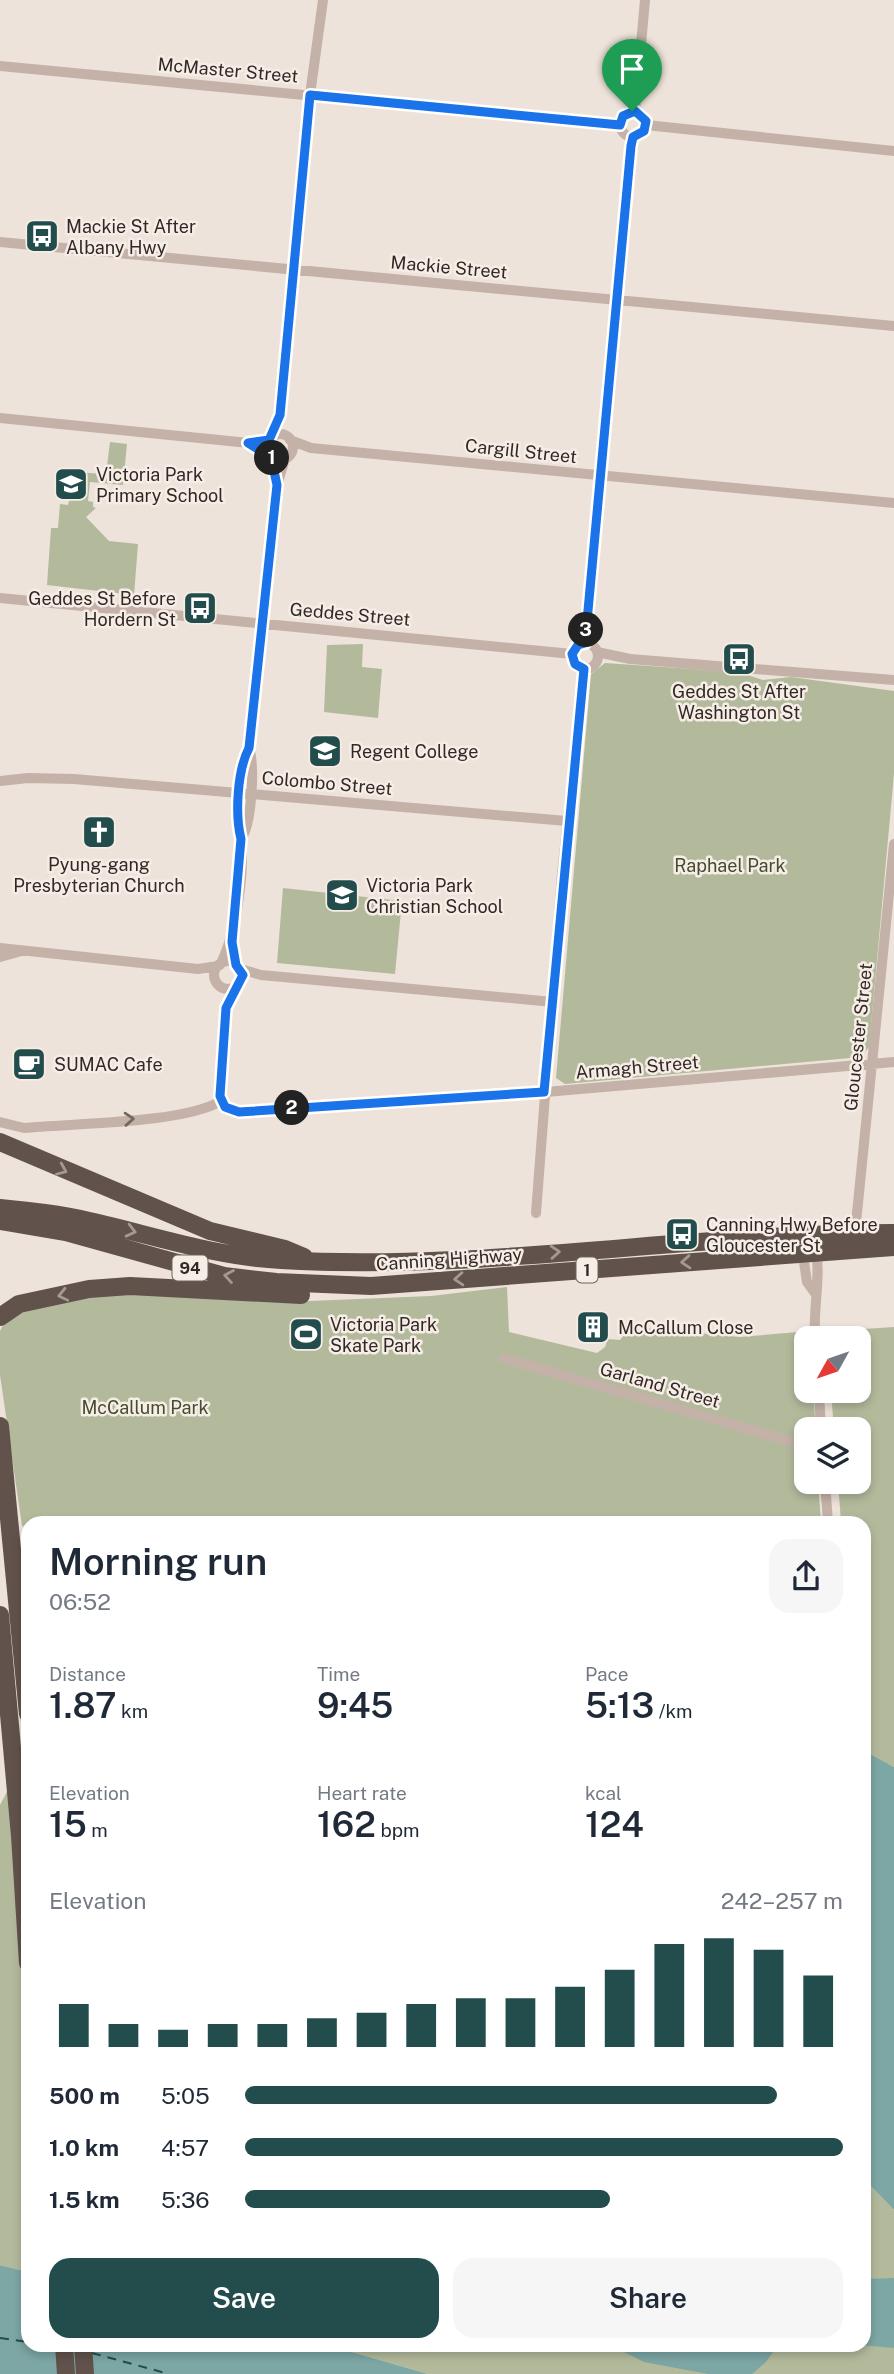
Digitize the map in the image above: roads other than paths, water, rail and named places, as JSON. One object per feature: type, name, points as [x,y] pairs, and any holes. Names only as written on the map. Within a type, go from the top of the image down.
[{"type":"highway","points":[[0,1142],[210,1231],[285,1249],[315,1262]]},
{"type":"highway","name":"Canning Highway","points":[[7,1215],[86,1220],[242,1256],[315,1262],[509,1255],[806,1233],[894,1233]]},
{"type":"highway","name":"Canning Highway","points":[[7,1215],[223,1276],[276,1282],[371,1286],[894,1247]]},
{"type":"highway","points":[[0,1317],[19,1304],[89,1289],[143,1286],[321,1295],[371,1286]]},
{"type":"highway","points":[[0,1426],[21,1641]]},
{"type":"highway","points":[[0,1615],[21,1852]]},
{"type":"highway","points":[[64,2352],[66,2374]]},
{"type":"highway","points":[[83,2352],[85,2374]]},
{"type":"street","points":[[277,485],[270,455],[271,439],[280,415],[310,95],[323,0]]},
{"type":"street","points":[[635,111],[645,0]]},
{"type":"street","name":"McMaster Street","points":[[0,66],[620,125]]},
{"type":"street","points":[[635,111],[642,114],[646,125],[642,134],[633,137],[624,134],[620,125],[623,116],[635,111]]},
{"type":"street","points":[[646,125],[894,151]]},
{"type":"street","points":[[536,1213],[567,821],[592,662],[585,643],[633,137]]},
{"type":"street","name":"Mackie Street","points":[[0,243],[894,326]]},
{"type":"street","points":[[226,1008],[238,984],[238,967],[232,942],[241,839],[238,827],[245,793],[245,757],[249,748],[277,485],[288,457],[288,438],[280,415]]},
{"type":"street","points":[[0,418],[248,443],[288,438]]},
{"type":"street","name":"Cargill Street","points":[[288,438],[311,448],[894,503]]},
{"type":"street","points":[[248,443],[270,455],[288,457]]},
{"type":"street","name":"Cargill Street","points":[[288,457],[311,448]]},
{"type":"street","name":"Geddes Street","points":[[0,598],[572,654]]},
{"type":"street","points":[[585,643],[578,645],[572,654],[575,664],[630,659],[894,680]]},
{"type":"street","name":"Colombo Street","points":[[0,781],[28,778],[74,779],[567,821]]},
{"type":"street","name":"Gloucester Street","points":[[855,1233],[894,844]]},
{"type":"street","points":[[0,1122],[12,1127],[181,1115],[221,1101],[226,1008],[219,984],[219,965],[232,942]]},
{"type":"street","points":[[0,948],[198,969],[230,962],[261,975],[553,1002]]},
{"type":"street","points":[[0,957],[18,952]]},
{"type":"street","points":[[198,969],[219,984],[238,984],[261,975]]},
{"type":"street","name":"Armagh Street","points":[[221,1101],[231,1111],[239,1112],[544,1092],[894,1062]]},
{"type":"street","points":[[806,1233],[820,1280],[815,1293],[815,1326]]},
{"type":"street","name":"Garland Street","points":[[503,1358],[794,1442]]},
{"type":"street","points":[[826,1494],[828,1516]]},
{"type":"water","points":[[871,1754],[894,1767],[894,2210],[871,2186]]},
{"type":"water","points":[[0,2265],[21,2270],[21,2352],[352,2352],[428,2374],[0,2374]]},
{"type":"water","points":[[894,2278],[894,2348],[871,2346],[871,2279]]},
{"type":"water","points":[[624,2352],[773,2352],[752,2374],[708,2374],[644,2362]]},
{"type":"place","name":"Mackie St After Albany Hwy","points":[[42,236]]},
{"type":"place","name":"Victoria Park Primary School","points":[[71,484]]},
{"type":"place","name":"Geddes St Before Hordern St","points":[[200,608]]},
{"type":"place","name":"Geddes St After Washington St","points":[[739,659]]},
{"type":"place","name":"Regent College","points":[[325,751]]},
{"type":"place","name":"Pyung-gang Presbyterian Church","points":[[99,832]]},
{"type":"place","name":"Victoria Park Christian School","points":[[342,895]]},
{"type":"place","name":"SUMAC Cafe","points":[[29,1064]]},
{"type":"place","name":"Canning Hwy Before Gloucester St","points":[[682,1234]]},
{"type":"place","name":"McCallum Close","points":[[593,1327]]},
{"type":"place","name":"Victoria Park Skate Park","points":[[306,1334]]},
{"type":"park label","name":"Raphael Park","points":[[730,865]]},
{"type":"park label","name":"McCallum Park","points":[[145,1407]]}]
